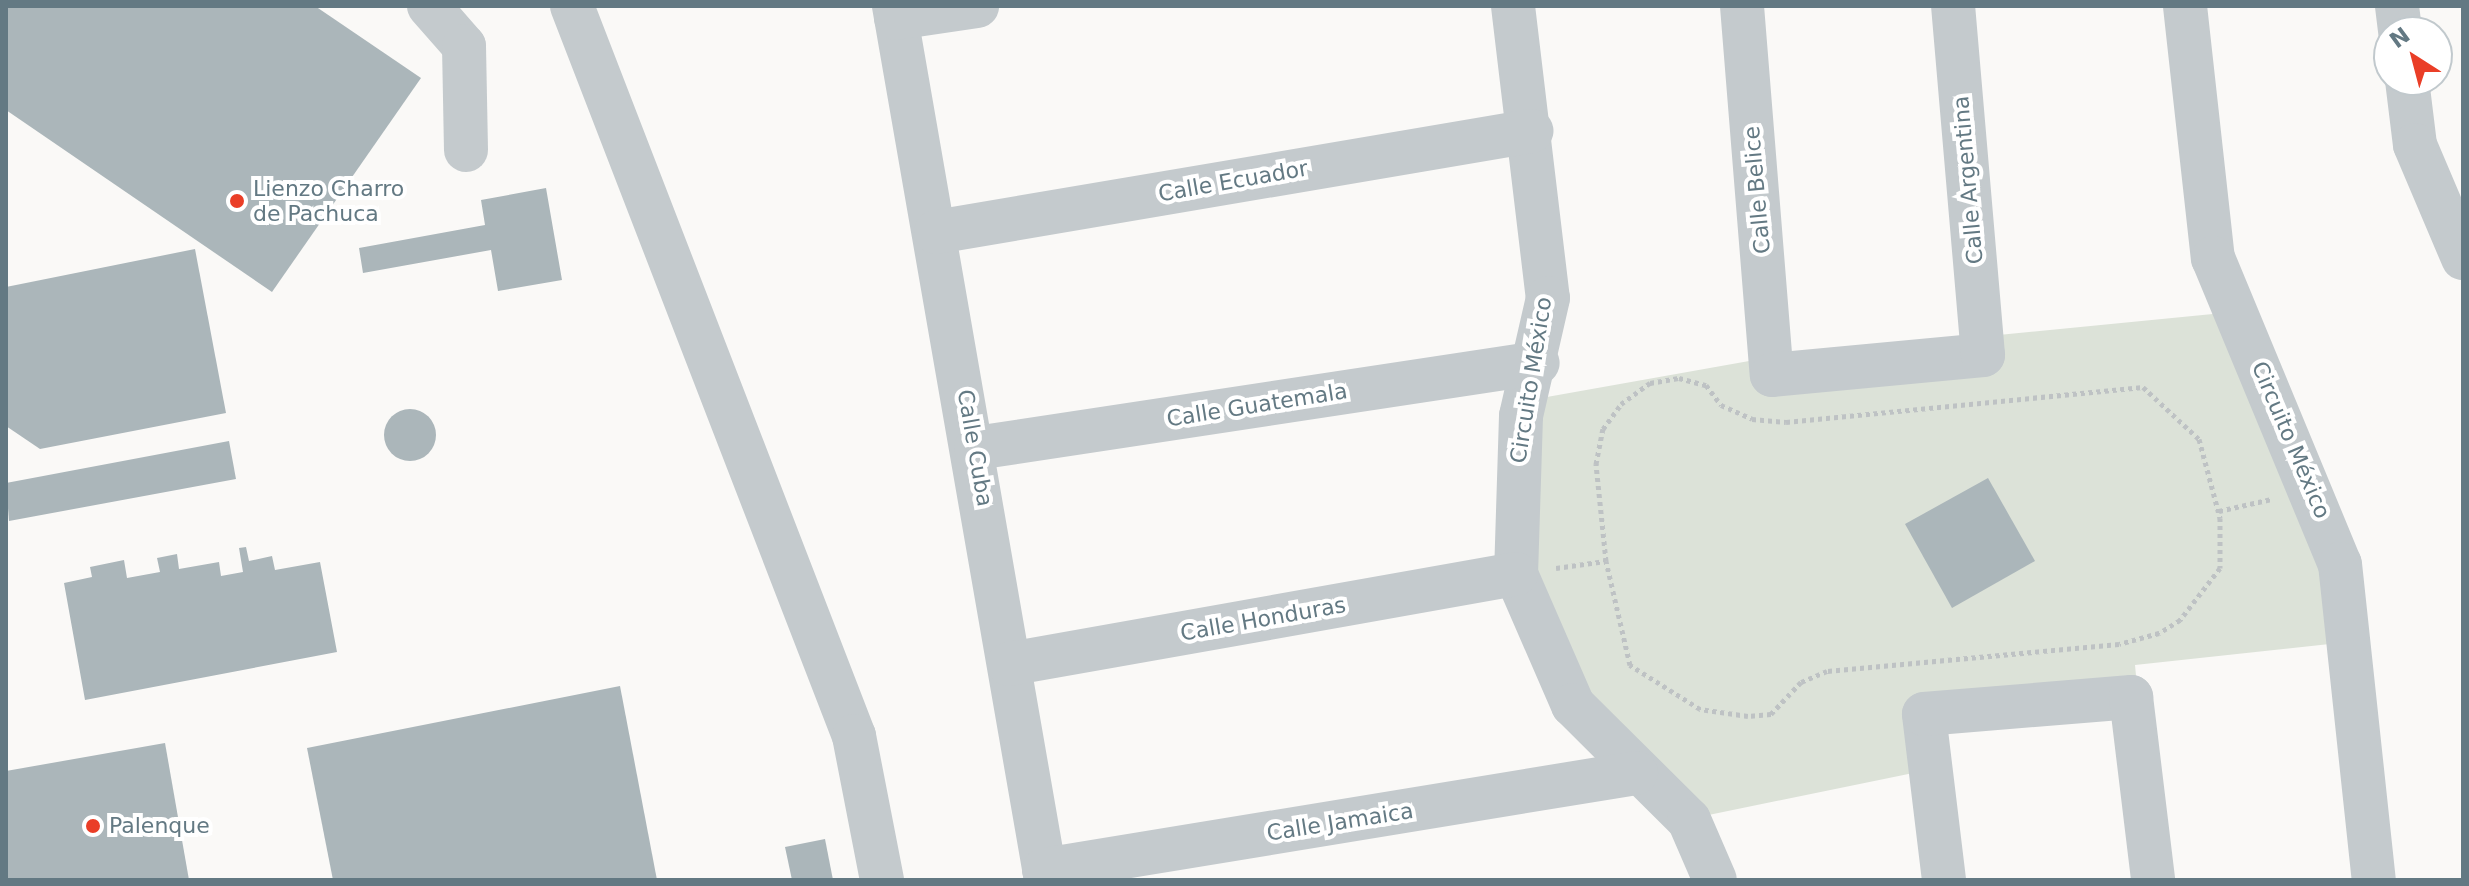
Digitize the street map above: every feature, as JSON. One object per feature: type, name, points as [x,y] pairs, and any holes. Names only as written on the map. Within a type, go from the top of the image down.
[{"type":"street","points":[[429,6],[464,46],[466,150]]},
{"type":"street","points":[[572,6],[854,736],[882,880]]},
{"type":"street","points":[[895,12],[977,6]]},
{"type":"street","name":"Circuito México","points":[[1513,6],[1531,131],[1548,298],[1538,363],[1521,416],[1516,574],[1573,705],[1636,773],[1689,820],[1715,880]]},
{"type":"street","name":"Calle Belice","points":[[1742,6],[1772,375],[1983,355]]},
{"type":"street","name":"Calle Argentina","points":[[1953,6],[1983,355]]},
{"type":"street","name":"Circuito México","points":[[2185,6],[2213,258],[2313,489],[2340,564],[2374,880]]},
{"type":"street","name":"Calle Cuba","points":[[895,12],[976,448],[1045,875]]},
{"type":"street","points":[[2409,96],[2415,145],[2463,258]]},
{"type":"street","name":"Calle Ecuador","points":[[936,232],[1531,131]]},
{"type":"street","name":"Calle Guatemala","points":[[976,448],[1538,363]]},
{"type":"street","name":"Calle Honduras","points":[[1009,664],[1516,574]]},
{"type":"street","points":[[1944,880],[1924,714],[2131,697],[2153,880]]},
{"type":"street","name":"Calle Jamaica","points":[[1045,875],[1636,773]]},
{"type":"path","points":[[1679,378],[1706,385],[1721,405],[1752,419],[1786,422],[2143,387],[2199,439],[2219,511],[2220,568],[2180,620],[2159,633],[2119,644],[1827,671],[1801,682],[1771,714],[1748,716],[1700,709],[1630,665],[1606,561],[1596,464],[1603,429],[1621,404],[1650,383],[1679,378]]},
{"type":"path","points":[[2219,511],[2313,489]]},
{"type":"path","points":[[1516,574],[1606,561]]},
{"type":"shaded area","points":[[2223,313],[2348,642],[2135,665],[2137,686],[1917,711],[1923,771],[1694,818],[1576,702],[1519,571],[1530,400],[1766,358]]},
{"type":"building","name":"Lienzo Charro de Pachuca","points":[[6,6],[315,6],[421,78],[272,292],[6,110]]},
{"type":"building","points":[[546,188],[562,280],[498,291],[491,250],[363,273],[359,248],[485,225],[481,200]]},
{"type":"building","points":[[195,249],[226,413],[40,449],[6,426],[6,287]]},
{"type":"building","points":[[410,409],[428,417],[436,435],[428,453],[410,461],[392,453],[384,435],[392,417]]},
{"type":"building","points":[[229,441],[236,479],[9,521],[6,483]]},
{"type":"building","points":[[1988,478],[2035,561],[1952,608],[1905,524]]},
{"type":"building","points":[[246,547],[249,561],[272,556],[275,570],[320,562],[337,652],[85,700],[64,583],[92,577],[90,567],[124,560],[127,578],[160,572],[157,558],[177,554],[179,569],[219,562],[221,576],[243,572],[239,548]]},
{"type":"building","points":[[620,686],[657,880],[333,880],[307,748]]},
{"type":"building","name":"Palenque","points":[[165,743],[189,880],[6,880],[6,771]]},
{"type":"building","points":[[825,839],[833,880],[792,880],[785,847]]},
{"type":"place","name":"Lienzo Charro de Pachuca","points":[[237,201]]},
{"type":"place","name":"Palenque","points":[[93,826]]}]
